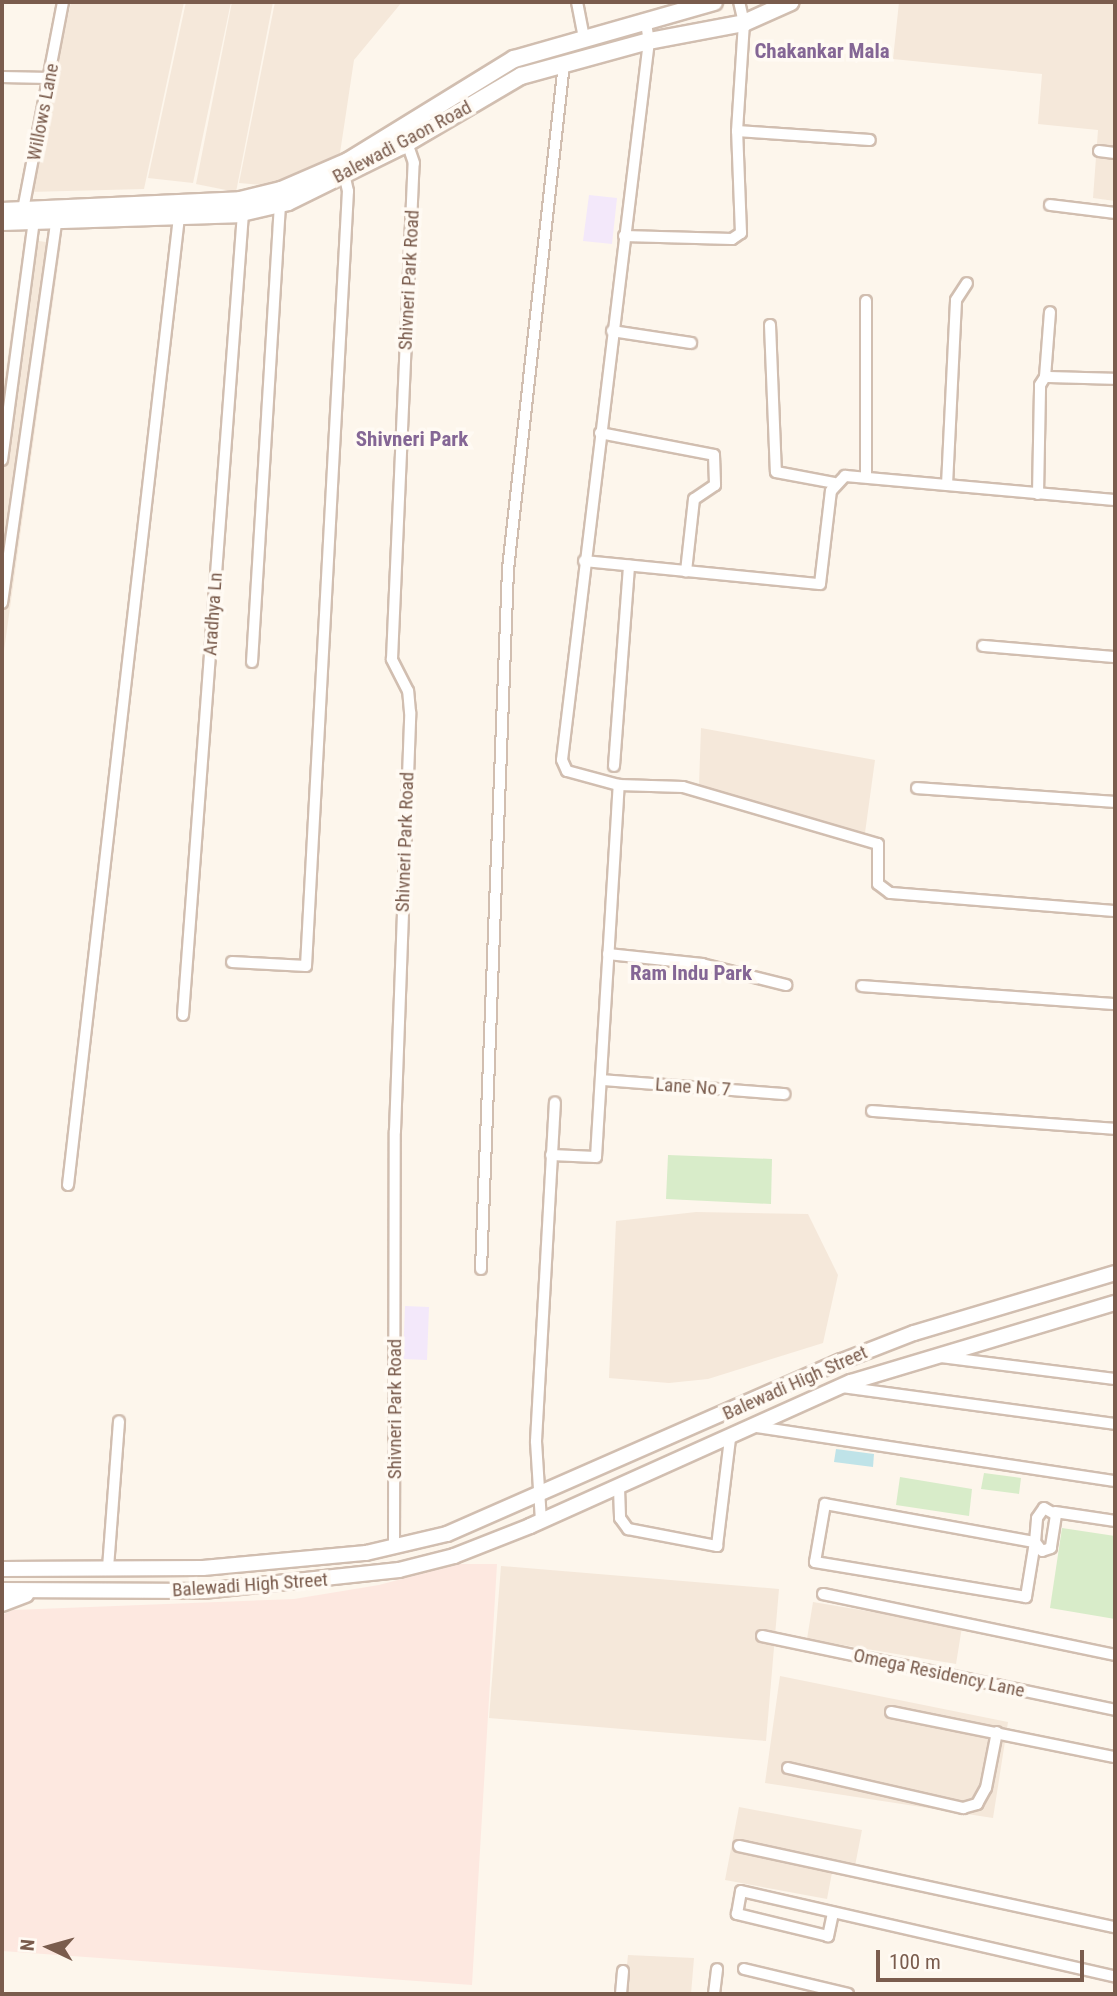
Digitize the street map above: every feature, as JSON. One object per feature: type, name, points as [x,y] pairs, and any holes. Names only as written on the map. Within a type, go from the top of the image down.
[{"type":"main road","name":"Balewadi Gaon Road","points":[[2,222],[280,197],[348,161],[514,59],[714,2]]},
{"type":"main road","name":"Balewadi Gaon Road","points":[[2,211],[55,222],[243,213],[344,174],[407,143],[521,76],[649,41],[744,23],[791,2]]},
{"type":"street","name":"Willows Lane","points":[[2,460],[32,248],[26,218],[63,2]]},
{"type":"street","points":[[577,2],[584,39]]},
{"type":"street","points":[[624,236],[738,237],[743,226],[737,131],[744,23],[739,2]]},
{"type":"street","points":[[646,23],[649,41],[562,760],[575,776],[619,785],[683,787],[878,844],[878,884],[890,893],[1115,911]]},
{"type":"street","points":[[481,1269],[508,569],[564,64]]},
{"type":"street","points":[[2,77],[50,78]]},
{"type":"street","points":[[737,131],[870,140]]},
{"type":"street","name":"Shivneri Park Road","points":[[394,1548],[395,1131],[410,712],[408,691],[392,659],[414,163],[407,143]]},
{"type":"street","points":[[1099,151],[1115,153]]},
{"type":"street","points":[[232,962],[306,966],[348,191],[344,174]]},
{"type":"street","points":[[252,662],[280,197]]},
{"type":"street","points":[[1050,205],[1115,213]]},
{"type":"street","name":"Aradhya Ln","points":[[183,1015],[243,213]]},
{"type":"street","points":[[68,1185],[179,217]]},
{"type":"street","points":[[2,603],[55,222]]},
{"type":"street","points":[[32,248],[53,251]]},
{"type":"street","points":[[947,485],[956,300],[967,283]]},
{"type":"street","points":[[866,300],[866,477]]},
{"type":"street","points":[[1038,494],[1040,385],[1045,377],[1051,312]]},
{"type":"street","points":[[771,325],[776,472],[834,483],[845,476],[866,477],[1115,500]]},
{"type":"street","points":[[612,331],[691,342]]},
{"type":"street","points":[[1045,377],[1115,379]]},
{"type":"street","points":[[600,433],[714,455],[715,485],[694,499],[685,572]]},
{"type":"street","points":[[584,561],[820,584],[834,483]]},
{"type":"street","points":[[614,766],[629,566]]},
{"type":"street","points":[[983,646],[1115,657]]},
{"type":"street","points":[[551,1155],[596,1157],[619,785]]},
{"type":"street","points":[[918,788],[1115,802]]},
{"type":"street","points":[[608,954],[702,964],[786,985]]},
{"type":"street","points":[[862,986],[1115,1004]]},
{"type":"street","name":"Lane No 7","points":[[602,1080],[784,1094]]},
{"type":"street","points":[[541,1521],[537,1497],[555,1103]]},
{"type":"street","points":[[872,1111],[1115,1129]]},
{"type":"street","name":"Balewadi High Street","points":[[2,1569],[203,1568],[394,1548],[485,1519],[914,1332],[1115,1273]]},
{"type":"street","name":"Balewadi High Street","points":[[2,1590],[203,1591],[371,1576],[454,1556],[620,1488],[842,1387],[929,1355],[1115,1303]]},
{"type":"street","points":[[929,1355],[1115,1379]]},
{"type":"street","points":[[842,1387],[1115,1424]]},
{"type":"street","points":[[108,1568],[118,1421]]},
{"type":"street","points":[[757,1427],[1115,1481]]},
{"type":"street","points":[[620,1488],[620,1518],[628,1529],[717,1546],[730,1439]]},
{"type":"street","points":[[1055,1512],[1051,1548],[1042,1550],[1035,1542],[825,1504],[815,1562],[1026,1597],[1035,1542],[1040,1511],[1055,1512],[1115,1521]]},
{"type":"street","points":[[485,1519],[493,1540]]},
{"type":"street","points":[[2,1604],[44,1591]]},
{"type":"street","points":[[823,1594],[1115,1655]]},
{"type":"street","name":"Omega Residency Lane","points":[[762,1636],[1115,1710]]},
{"type":"street","points":[[891,1712],[1115,1757]]},
{"type":"street","points":[[788,1768],[963,1808],[977,1804],[986,1788],[997,1732]]},
{"type":"street","points":[[739,1846],[1115,1927]]},
{"type":"street","points":[[833,1913],[828,1936],[737,1914],[741,1891],[1115,1977]]},
{"type":"street","points":[[714,1994],[717,1969]]},
{"type":"street","points":[[744,1969],[846,1994]]},
{"type":"street","points":[[621,1994],[623,1970]]},
{"type":"shaded area","points":[[71,2],[184,2],[144,189],[29,192]]},
{"type":"shaded area","points":[[186,2],[231,2],[193,183],[148,178]]},
{"type":"shaded area","points":[[232,2],[273,2],[236,192],[196,184]]},
{"type":"shaded area","points":[[275,2],[402,2],[354,60],[340,153],[276,186],[239,183]]},
{"type":"shaded area","points":[[899,2],[1115,2],[1115,201],[1093,198],[1098,130],[1038,124],[1042,74],[893,59]]},
{"type":"shaded area","points":[[589,195],[617,198],[612,244],[583,241]]},
{"type":"shaded area","points":[[24,239],[61,244],[2,665],[2,399]]},
{"type":"shaded area","points":[[701,728],[875,760],[865,833],[699,785]]},
{"type":"shaded area","points":[[696,1212],[808,1214],[838,1275],[823,1343],[708,1379],[669,1383],[609,1378],[616,1221]]},
{"type":"shaded area","points":[[405,1306],[429,1307],[427,1360],[403,1359]]},
{"type":"shaded area","points":[[458,1564],[497,1564],[472,1985],[2,1951],[2,1615],[13,1610],[294,1599],[379,1585]]},
{"type":"shaded area","points":[[501,1566],[779,1589],[766,1741],[489,1718]]},
{"type":"shaded area","points":[[813,1602],[962,1627],[956,1664],[807,1639]]},
{"type":"shaded area","points":[[780,1676],[1008,1722],[993,1818],[765,1783]]},
{"type":"shaded area","points":[[739,1807],[862,1830],[855,1866],[834,1862],[827,1899],[725,1880]]},
{"type":"shaded area","points":[[628,1955],[694,1958],[691,1994],[624,1994]]},
{"type":"green space","points":[[668,1155],[772,1159],[771,1204],[666,1199]]},
{"type":"green space","points":[[984,1473],[1021,1478],[1019,1494],[981,1489]]},
{"type":"green space","points":[[900,1477],[972,1489],[969,1516],[896,1505]]},
{"type":"green space","points":[[1062,1528],[1115,1536],[1115,1619],[1050,1608]]},
{"type":"water","points":[[836,1449],[874,1454],[873,1467],[834,1462]]},
{"type":"district","name":"Chakankar Mala","points":[[822,51]]},
{"type":"district","name":"Shivneri Park","points":[[412,439]]},
{"type":"district","name":"Ram Indu Park","points":[[691,973]]}]
